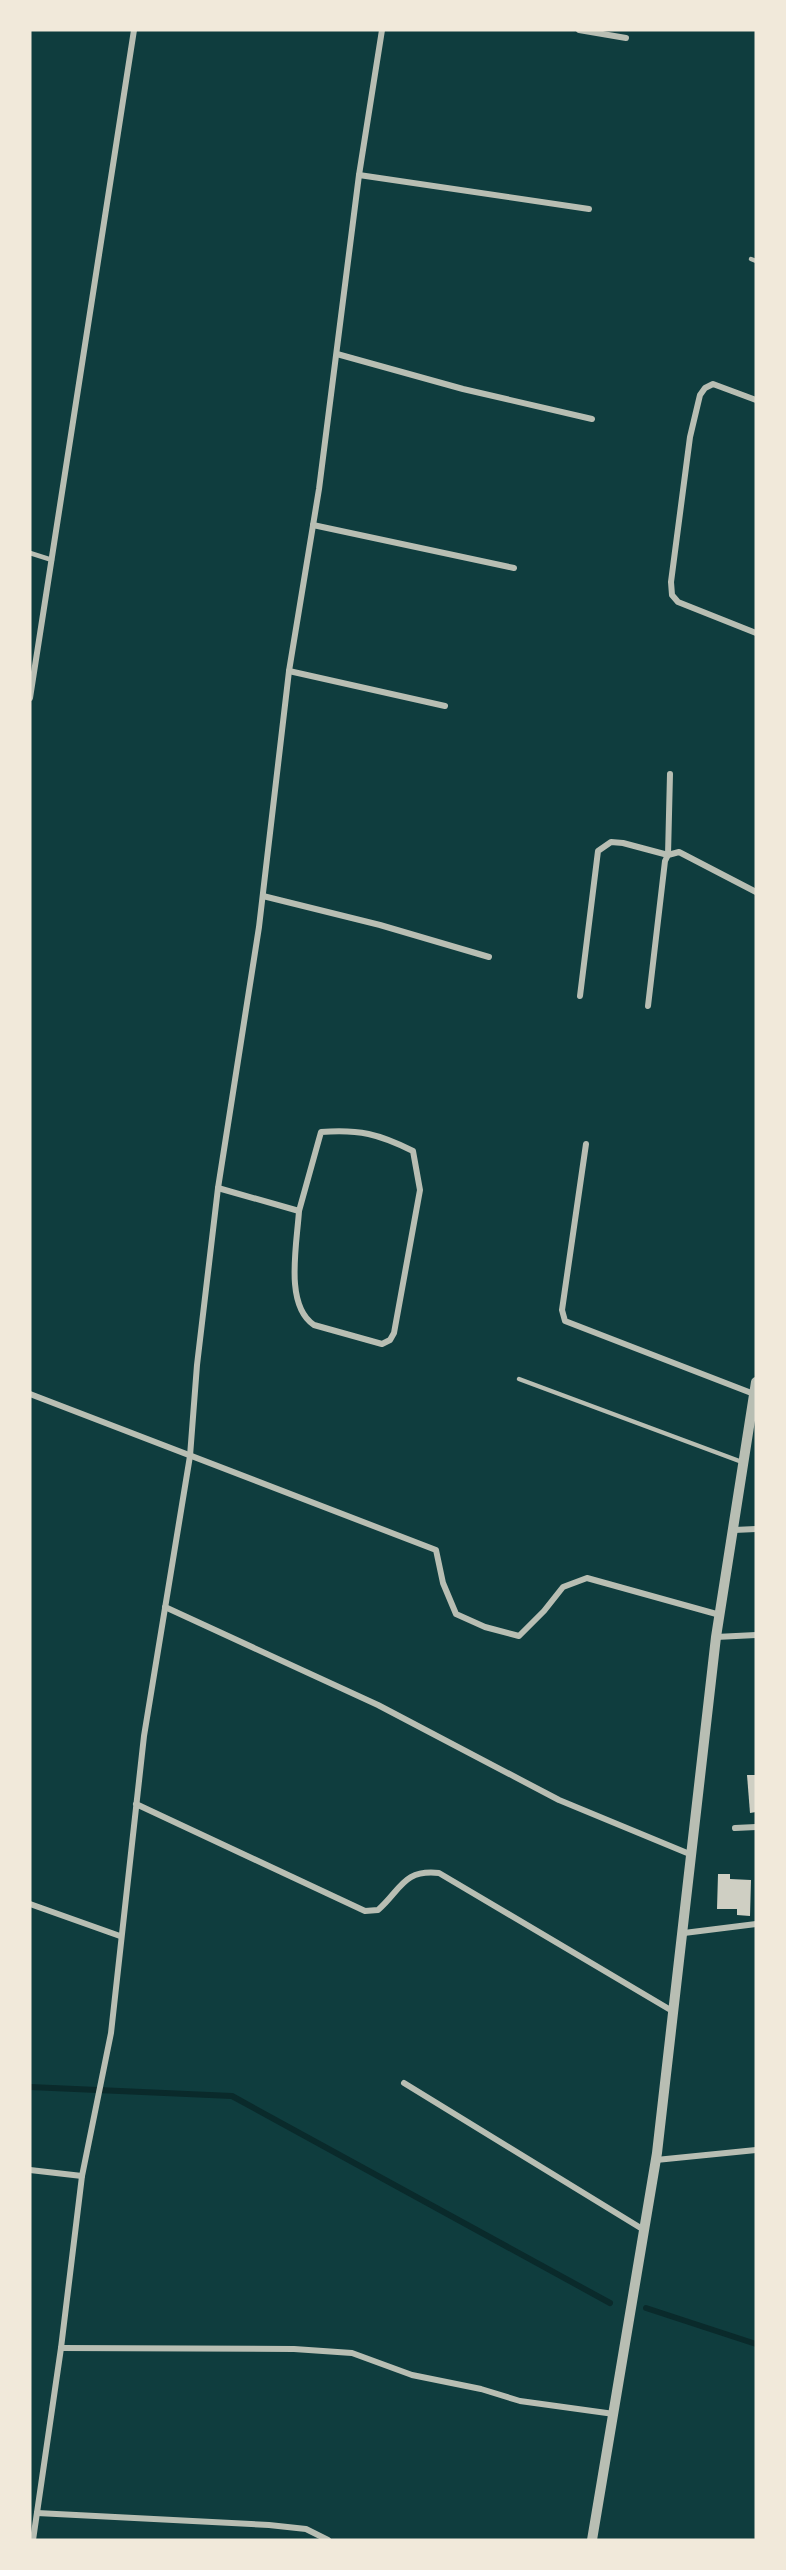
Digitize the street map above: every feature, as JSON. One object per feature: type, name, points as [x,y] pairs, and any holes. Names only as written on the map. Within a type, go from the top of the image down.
[{"type":"street","points":[[30,698],[134,30]]},
{"type":"street","points":[[33,2540],[61,2348],[82,2176],[111,2034],[120,1936],[144,1736],[190,1456],[197,1365],[218,1188],[263,896],[289,671],[338,354],[359,176],[382,30]]},
{"type":"street","points":[[579,30],[626,38]]},
{"type":"street","points":[[359,176],[590,209]]},
{"type":"street","points":[[338,354],[463,389],[592,419]]},
{"type":"street","points":[[756,400],[713,384],[705,388],[700,395],[690,437],[671,582],[672,595],[678,602],[756,633]]},
{"type":"street","points":[[313,525],[514,568]]},
{"type":"street","points":[[289,671],[445,706]]},
{"type":"street","points":[[648,1006],[665,861],[668,855],[670,774]]},
{"type":"street","points":[[580,996],[598,851],[611,842],[668,855],[679,852],[756,892]]},
{"type":"street","points":[[263,896],[380,925],[489,957]]},
{"type":"street","points":[[349,1130],[383,1136],[413,1151],[420,1190],[394,1333],[390,1340],[382,1344],[314,1325],[305,1319],[295,1297],[299,1211],[321,1132],[349,1130]]},
{"type":"street","points":[[586,1144],[562,1310],[565,1320],[755,1388],[716,1637],[675,2012],[656,2160],[592,2540]]},
{"type":"street","points":[[218,1188],[299,1211]]},
{"type":"street","points":[[30,1394],[436,1550],[443,1583],[456,1614],[485,1627],[519,1636],[544,1611],[562,1587],[587,1578],[720,1615]]},
{"type":"street","points":[[734,1530],[756,1529]]},
{"type":"street","points":[[165,1607],[378,1705],[558,1800],[692,1855]]},
{"type":"street","points":[[716,1637],[756,1635]]},
{"type":"street","points":[[136,1804],[365,1911],[378,1910],[413,1874],[439,1873],[675,2012]]},
{"type":"street","points":[[735,1828],[756,1827]]},
{"type":"street","points":[[30,1904],[120,1936]]},
{"type":"street","points":[[684,1933],[756,1924]]},
{"type":"street","points":[[404,2083],[644,2230]]},
{"type":"street","points":[[656,2160],[756,2150]]},
{"type":"street","points":[[30,2170],[82,2176]]},
{"type":"street","points":[[61,2348],[294,2349],[352,2353],[412,2375],[481,2389],[520,2401],[614,2414]]},
{"type":"street","points":[[37,2513],[279,2526],[306,2529],[328,2540]]},
{"type":"lane","points":[[30,553],[52,560]]},
{"type":"lane","points":[[519,1379],[744,1463]]},
{"type":"building","points":[[747,1775],[756,1775],[756,1812],[750,1813]]},
{"type":"building","points":[[718,1874],[730,1874],[730,1879],[751,1880],[750,1916],[737,1915],[737,1909],[717,1909]]},
{"type":"waterway","points":[[30,2087],[232,2096],[610,2303]]},
{"type":"waterway","points":[[646,2308],[756,2344]]}]
